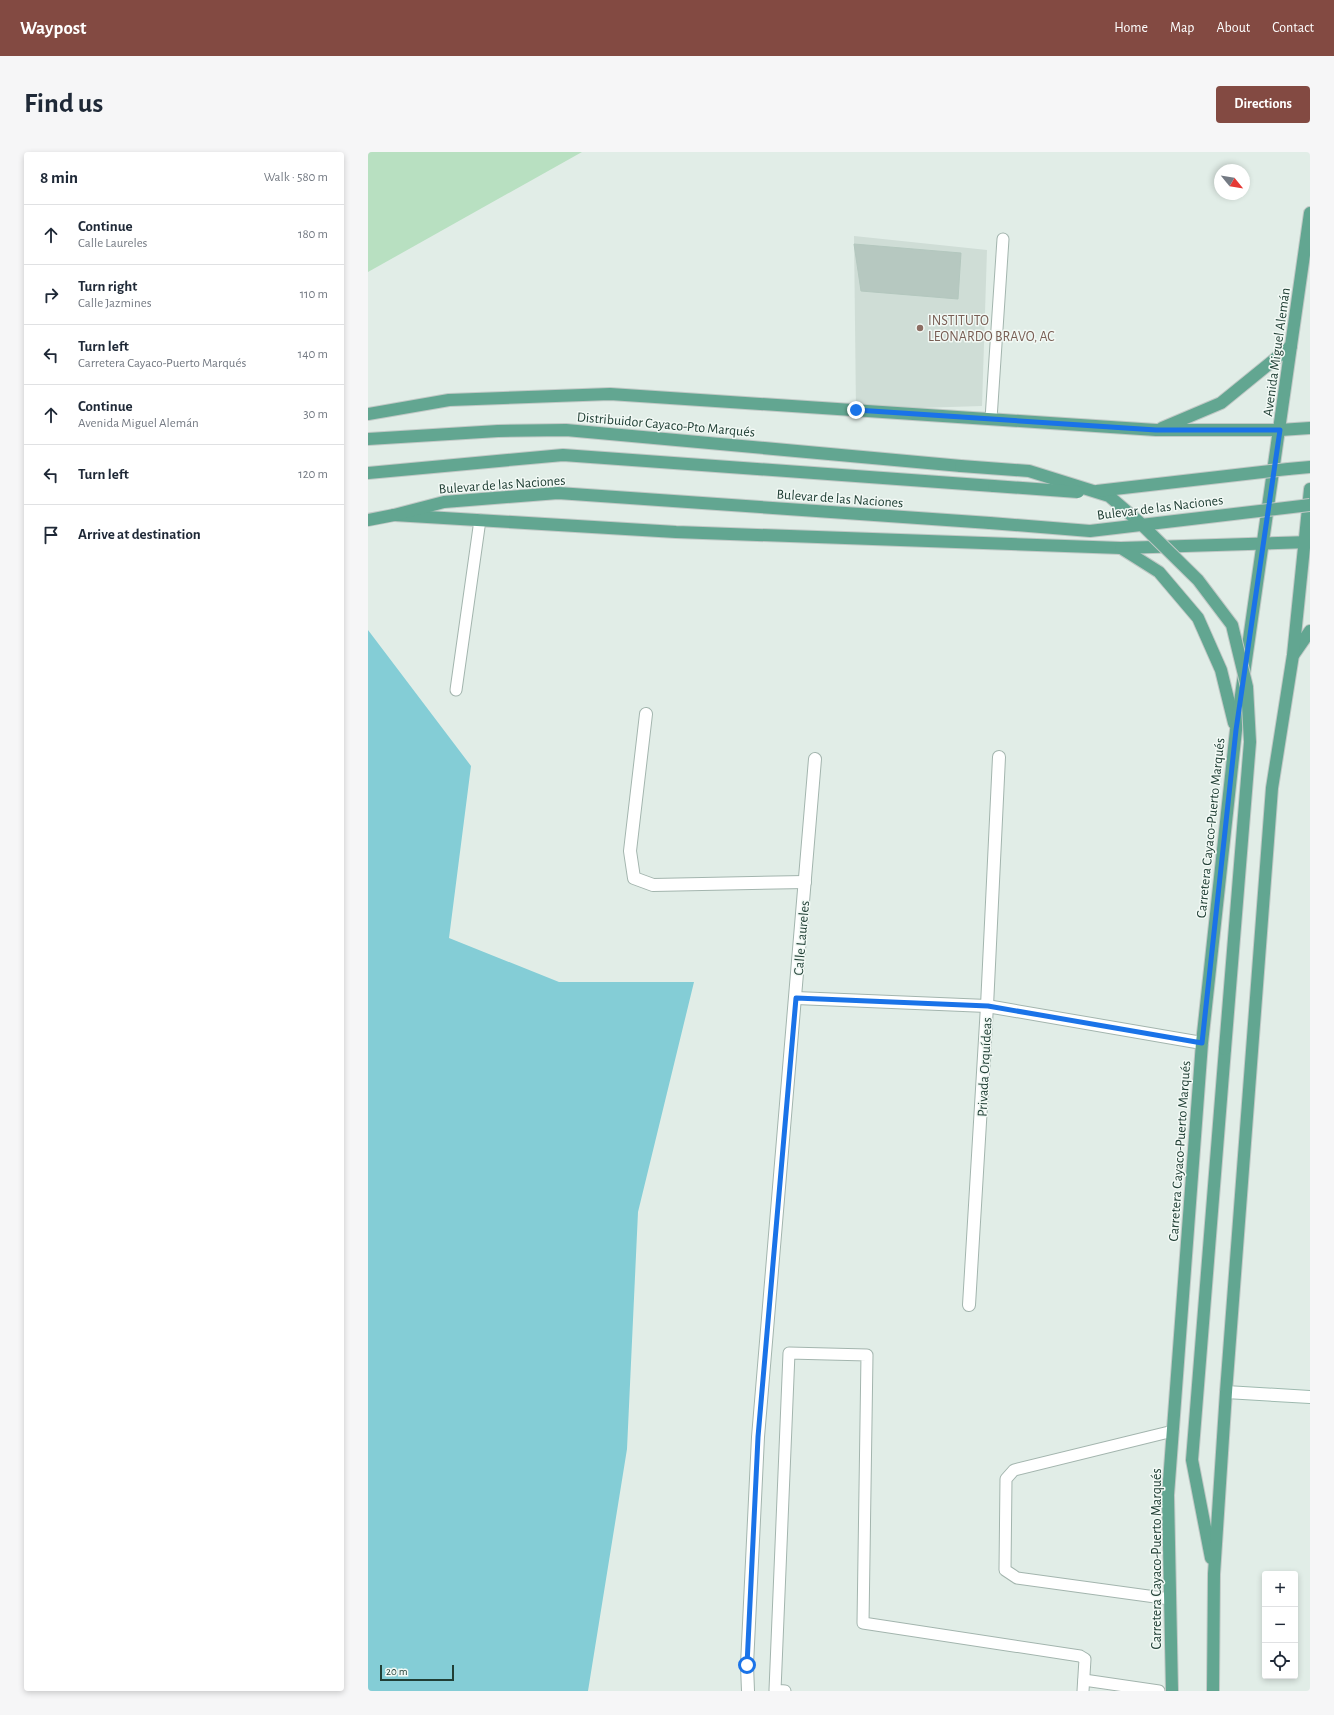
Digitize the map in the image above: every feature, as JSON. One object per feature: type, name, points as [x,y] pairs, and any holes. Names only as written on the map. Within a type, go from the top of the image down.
[{"type":"main road","name":"Avenida Miguel Alemán","points":[[1262,543],[1280,430],[1310,213]]},
{"type":"main road","points":[[1156,430],[1221,403],[1292,346]]},
{"type":"main road","points":[[368,414],[449,400],[610,394],[1156,430],[1280,430],[1310,428]]},
{"type":"main road","name":"Distribuidor Cayaco-Pto Marqués","points":[[368,439],[498,431],[566,430],[1029,471],[1109,496],[1138,521],[1198,580],[1232,626],[1247,687],[1250,742],[1192,1460],[1214,1574]]},
{"type":"main road","name":"Bulevar de las Naciones","points":[[368,473],[563,455],[1085,492],[1288,468],[1310,467]]},
{"type":"main road","points":[[1213,1691],[1214,1574],[1226,1392],[1272,788],[1293,655],[1307,543],[1310,489]]},
{"type":"main road","name":"Bulevar de las Naciones","points":[[368,520],[444,502],[558,493],[1090,531],[1310,505]]},
{"type":"main road","points":[[394,515],[676,532],[1121,548],[1262,543],[1307,543]]},
{"type":"main road","name":"Carretera Cayaco-Puerto Marqués","points":[[1172,1691],[1168,1495],[1202,1043],[1236,730],[1262,543]]},
{"type":"main road","points":[[1121,548],[1159,572],[1198,618],[1221,670],[1236,730]]},
{"type":"main road","points":[[1293,655],[1310,631]]},
{"type":"street","points":[[646,714],[630,851],[634,878],[653,885],[805,882]]},
{"type":"street","name":"Privada Orquídeas","points":[[969,1305],[988,1006],[1000,757]]},
{"type":"street","name":"Calle Laureles","points":[[748,1691],[747,1665],[758,1437],[815,759]]},
{"type":"street","points":[[796,998],[988,1006],[1202,1043]]},
{"type":"street","points":[[1226,1392],[1310,1397]]},
{"type":"lane","points":[[991,419],[1003,239]]},
{"type":"lane","points":[[456,690],[480,520]]},
{"type":"lane","points":[[785,1691],[775,1690],[788,1353],[867,1355],[863,1623],[1080,1656],[1085,1660],[1083,1691]]},
{"type":"lane","points":[[1170,1599],[1017,1578],[1005,1570],[1006,1479],[1014,1470],[1173,1431]]},
{"type":"lane","points":[[1084,1680],[1160,1691]]},
{"type":"shaded area","name":"INSTITUTO LEONARDO BRAVO, AC","points":[[854,236],[987,250],[982,406],[856,410]]},
{"type":"green space","points":[[368,152],[582,152],[368,272]]},
{"type":"water","points":[[368,630],[471,766],[449,938],[559,982],[694,982],[638,1212],[627,1449],[588,1691],[368,1691]]},
{"type":"building","points":[[854,244],[961,253],[958,299],[861,291]]},
{"type":"place","name":"INSTITUTO LEONARDO BRAVO, AC","points":[[920,328]]},
{"type":"route","points":[[747,1665],[758,1437],[796,998],[988,1006],[1202,1043],[1236,730],[1262,543],[1280,430],[1156,430],[856,410]]}]
